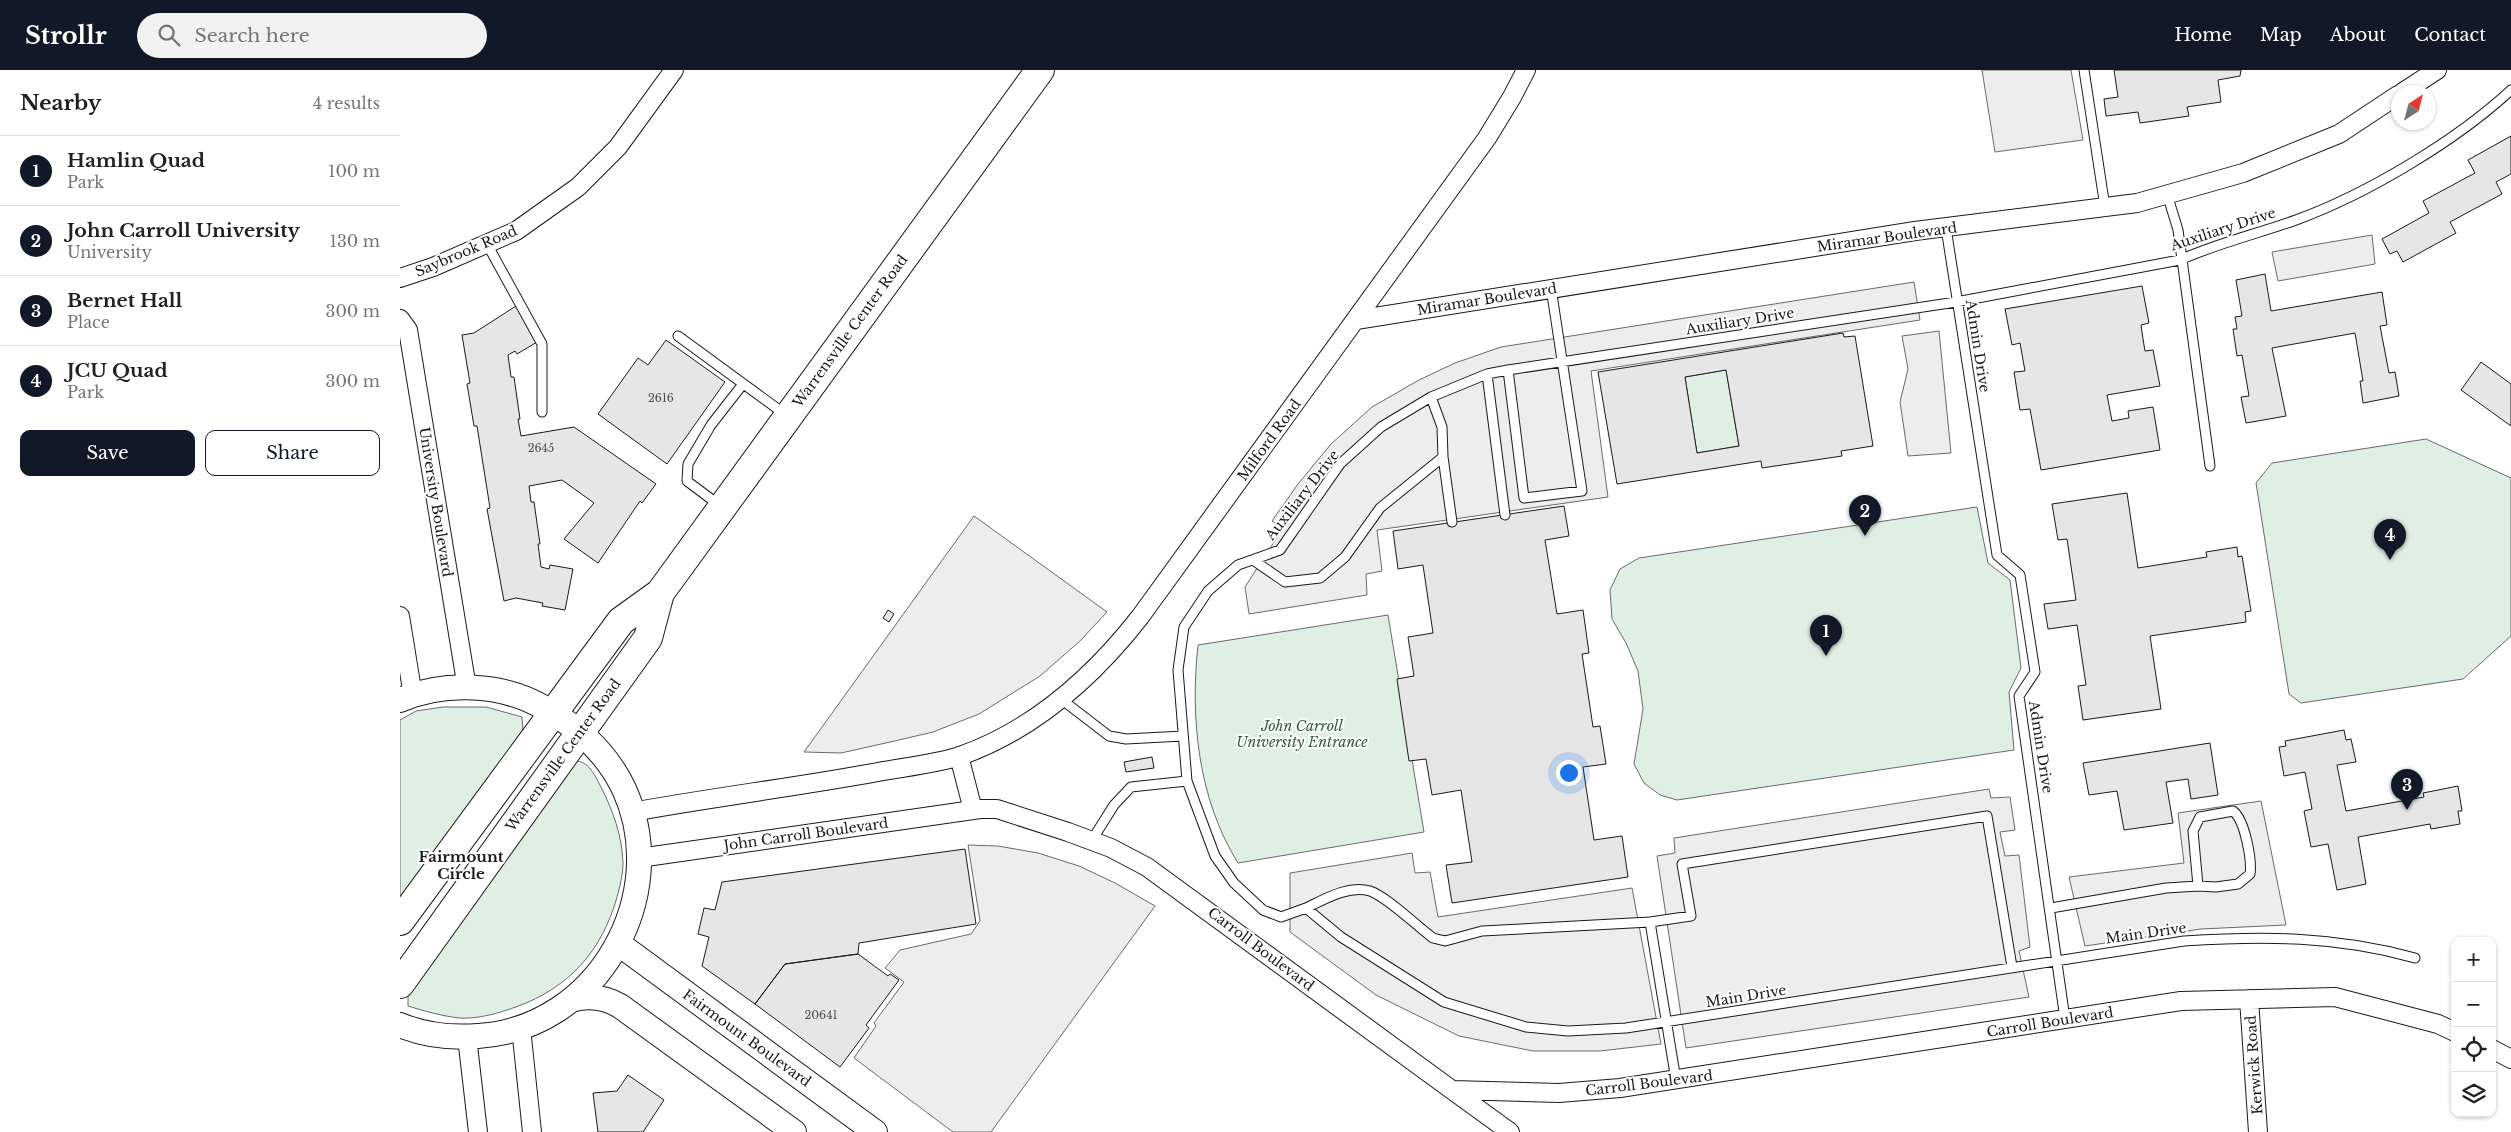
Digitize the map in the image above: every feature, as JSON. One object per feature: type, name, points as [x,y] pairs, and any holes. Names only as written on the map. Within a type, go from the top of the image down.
[{"type":"main road","name":"Warrensville Center Road","points":[[400,920],[621,621],[660,593],[1040,70]]},
{"type":"main road","name":"Warrensville Center Road","points":[[400,984],[648,638],[660,593]]},
{"type":"main road","points":[[400,1025],[438,1035],[467,1037],[489,1035],[521,1028],[542,1020],[571,1000],[596,976],[618,944],[635,901],[639,858],[632,812],[624,789],[610,765],[580,731],[552,712],[517,696],[467,688],[437,690],[406,698]]},
{"type":"main road","name":"Fairmount Boulevard","points":[[618,944],[875,1132]]},
{"type":"main road","points":[[571,1000],[584,997],[598,998],[620,1006],[794,1132]]},
{"type":"street","name":"Saybrook Road","points":[[400,278],[433,267],[516,231],[578,187],[618,147],[674,70]]},
{"type":"street","name":"Milford Road","points":[[959,756],[1018,728],[1061,699],[1096,668],[1140,617],[1487,138],[1526,70]]},
{"type":"street","points":[[2414,85],[2437,70]]},
{"type":"street","name":"Miramar Boulevard","points":[[1356,320],[1551,288],[1946,228],[2137,202],[2243,173],[2339,134],[2391,100]]},
{"type":"street","name":"University Boulevard","points":[[400,319],[408,330],[467,688]]},
{"type":"street","points":[[400,616],[406,698]]},
{"type":"street","points":[[632,812],[838,779],[959,756],[973,810]]},
{"type":"street","name":"Carroll Boulevard","points":[[973,810],[997,809],[1092,840],[1125,855],[1163,877],[1452,1090],[1577,1092],[1676,1080],[2182,1001],[2335,997],[2438,1024],[2451,1030]]},
{"type":"street","name":"John Carroll Boulevard","points":[[639,858],[973,810]]},
{"type":"street","name":"Kerwick Road","points":[[2249,998],[2258,1132]]},
{"type":"street","points":[[521,1028],[532,1132]]},
{"type":"street","points":[[467,1037],[478,1132]]},
{"type":"street","points":[[2496,1051],[2511,1060]]},
{"type":"street","points":[[1452,1090],[1510,1132]]},
{"type":"lane","points":[[2084,70],[2105,207]]},
{"type":"lane","name":"Auxiliary Drive","points":[[1187,782],[1178,670],[1184,627],[1208,591],[1238,565],[1280,550],[1340,464],[1382,427],[1430,397],[1487,374],[1508,370],[1956,302],[2180,260],[2207,248],[2296,220],[2354,194],[2404,166],[2454,134],[2484,114],[2511,90]]},
{"type":"lane","points":[[2167,194],[2178,230],[2180,260],[2210,466]]},
{"type":"lane","name":"Admin Drive","points":[[1946,228],[1956,302],[1997,555],[2020,575],[2035,672],[2019,696],[2066,1019]]},
{"type":"lane","points":[[487,244],[542,344],[542,412]]},
{"type":"lane","points":[[1508,370],[1524,498],[1582,490],[1551,288]]},
{"type":"lane","points":[[678,336],[788,417]]},
{"type":"lane","points":[[1487,374],[1504,515]]},
{"type":"lane","points":[[723,507],[687,481],[688,464],[711,425],[743,384]]},
{"type":"lane","points":[[1430,397],[1442,427],[1443,457],[1452,522]]},
{"type":"lane","points":[[1253,560],[1285,582],[1320,578],[1345,557],[1380,508],[1443,457]]},
{"type":"lane","points":[[1061,699],[1109,736],[1126,739],[1183,736]]},
{"type":"lane","points":[[1092,840],[1114,805],[1130,787],[1187,782],[1215,856],[1234,882],[1263,910],[1281,917],[1333,895],[1352,890],[1370,891],[1433,938],[1445,941],[1482,931],[1650,922],[1691,916],[1682,864],[1987,816],[2012,967]]},
{"type":"lane","points":[[2051,908],[2166,888],[2216,887],[2238,884],[2250,874],[2251,867],[2242,822],[2233,811],[2200,817],[2195,824],[2193,831],[2198,886]]},
{"type":"lane","name":"Main Drive","points":[[1306,908],[1340,937],[1436,997],[1526,1027],[1568,1031],[1626,1028],[2184,940],[2264,936],[2346,943],[2415,958]]},
{"type":"lane","points":[[1650,922],[1676,1080]]},
{"type":"green space","points":[[1726,370],[1739,446],[1697,453],[1685,377]]},
{"type":"green space","points":[[2426,439],[2511,478],[2511,636],[2463,679],[2301,703],[2289,694],[2256,483],[2272,463]]},
{"type":"green space","points":[[1977,507],[1988,563],[2010,580],[2021,668],[2009,692],[2014,750],[1677,800],[1660,795],[1644,783],[1634,764],[1643,709],[1638,671],[1626,643],[1612,619],[1610,590],[1620,569],[1639,558]]},
{"type":"green space","name":"John Carroll University Entrance","points":[[1388,615],[1424,832],[1238,863],[1224,838],[1214,812],[1200,757],[1195,701],[1198,645]]},
{"type":"green space","points":[[443,707],[486,707],[522,717],[523,731],[400,898],[400,720],[416,711]]},
{"type":"green space","points":[[573,761],[587,765],[599,783],[616,824],[621,843],[623,863],[620,885],[614,907],[597,943],[574,972],[560,984],[526,1003],[495,1014],[459,1018],[408,1006],[408,996]]},
{"type":"shaded area","points":[[1982,70],[2071,70],[2083,140],[1995,152]]},
{"type":"shaded area","points":[[2372,235],[2375,264],[2278,281],[2272,252]]},
{"type":"shaded area","points":[[1914,282],[1920,320],[1591,371],[1608,497],[1377,530],[1382,571],[1366,574],[1367,595],[1249,614],[1245,587],[1283,528],[1272,521],[1298,484],[1331,444],[1372,407],[1419,380],[1455,363],[1501,347]]},
{"type":"shaded area","points":[[1939,331],[1951,453],[1908,456],[1900,402],[1908,369],[1902,336]]},
{"type":"shaded area","points":[[974,516],[1107,612],[1080,641],[1040,676],[979,714],[933,732],[841,753],[804,752]]},
{"type":"shaded area","points":[[1989,789],[1991,798],[2010,797],[2015,830],[2000,832],[2005,856],[2019,855],[2030,947],[2019,951],[2029,997],[1686,1048],[1657,856],[1675,853],[1674,838]]},
{"type":"shaded area","points":[[2261,801],[2286,925],[2201,929],[2085,946],[2069,877],[2184,863],[2178,813]]},
{"type":"shaded area","points":[[968,845],[998,846],[1038,853],[1079,866],[1115,883],[1155,906],[991,1132],[953,1132],[854,1058],[876,1026],[874,1023],[904,982],[885,968],[900,950],[971,934],[980,921]]},
{"type":"shaded area","points":[[1412,853],[1415,873],[1430,872],[1438,917],[1632,888],[1661,1044],[1600,1051],[1533,1051],[1459,1036],[1376,995],[1290,932],[1290,873]]},
{"type":"building","points":[[2114,70],[2241,70],[2240,76],[2218,80],[2221,102],[2187,107],[2189,116],[2140,123],[2138,112],[2106,116],[2104,99],[2118,97]]},
{"type":"building","points":[[2511,136],[2511,174],[2496,182],[2502,194],[2450,222],[2456,233],[2403,262],[2397,251],[2390,254],[2382,239],[2429,213],[2423,201],[2475,173],[2468,160]]},
{"type":"building","points":[[2265,274],[2271,311],[2382,292],[2387,325],[2380,326],[2389,373],[2395,372],[2399,396],[2363,403],[2360,381],[2363,381],[2355,333],[2272,348],[2286,416],[2246,423],[2241,397],[2249,396],[2242,355],[2237,356],[2233,329],[2237,329],[2235,317],[2242,316],[2236,280]]},
{"type":"building","points":[[2142,286],[2149,323],[2141,325],[2145,351],[2153,350],[2160,386],[2107,395],[2112,421],[2129,418],[2128,411],[2153,407],[2160,450],[2041,470],[2030,409],[2020,410],[2014,372],[2025,371],[2020,343],[2012,345],[2005,309]]},
{"type":"building","points":[[516,306],[537,342],[517,354],[515,351],[508,355],[511,377],[514,377],[521,436],[574,427],[656,484],[642,503],[640,501],[598,563],[564,539],[594,503],[562,480],[529,486],[531,502],[534,502],[541,567],[549,569],[550,565],[573,569],[565,610],[542,606],[543,603],[516,598],[504,601],[487,509],[490,508],[477,426],[474,426],[467,384],[470,383],[462,335],[474,333]]},
{"type":"building","points":[[1843,333],[1844,337],[1855,336],[1873,446],[1841,451],[1842,456],[1762,468],[1761,461],[1617,484],[1598,372]],"holes":[[[1726,370],[1739,446],[1697,453],[1685,377]]]},
{"type":"building","points":[[666,340],[725,382],[667,464],[598,414],[638,358],[648,365]]},
{"type":"building","points":[[2481,362],[2511,384],[2511,426],[2461,390]]},
{"type":"building","points":[[2127,493],[2138,568],[2207,557],[2206,552],[2237,547],[2238,557],[2242,556],[2251,611],[2245,612],[2246,622],[2150,636],[2161,709],[2083,720],[2078,686],[2086,685],[2077,625],[2048,629],[2044,604],[2076,600],[2067,539],[2058,540],[2052,504]]},
{"type":"building","points":[[1564,506],[1569,536],[1545,540],[1557,614],[1583,610],[1589,653],[1582,654],[1593,727],[1600,726],[1606,764],[1583,767],[1594,840],[1622,836],[1628,877],[1452,903],[1446,865],[1472,862],[1461,790],[1432,795],[1426,759],[1409,761],[1397,679],[1414,676],[1408,637],[1433,633],[1423,565],[1398,569],[1393,531]]},
{"type":"building","points":[[888,610],[894,614],[889,622],[883,618]]},
{"type":"building","points":[[2344,730],[2346,740],[2351,739],[2356,762],[2337,765],[2346,811],[2424,797],[2423,793],[2458,786],[2462,811],[2458,811],[2460,824],[2431,829],[2430,824],[2358,837],[2366,884],[2337,890],[2328,844],[2311,847],[2304,811],[2312,809],[2305,772],[2284,776],[2279,747],[2286,746],[2285,741]]},
{"type":"building","points":[[2210,743],[2218,795],[2191,799],[2188,779],[2166,782],[2173,823],[2124,830],[2117,791],[2089,795],[2083,763]]},
{"type":"building","points":[[1152,757],[1154,768],[1126,772],[1124,762]]},
{"type":"building","points":[[965,849],[976,924],[859,943],[858,954],[785,964],[755,1004],[702,966],[709,937],[698,934],[704,908],[715,910],[722,882]]},
{"type":"building","points":[[858,954],[888,976],[890,974],[899,980],[866,1025],[869,1028],[840,1067],[755,1004],[785,964]]},
{"type":"building","points":[[628,1075],[664,1100],[643,1132],[598,1132],[593,1093],[617,1091]]},
{"type":"place","name":"John Carroll University","points":[[1865,536]]},
{"type":"place","name":"JCU Quad","points":[[2390,560]]},
{"type":"place","name":"Hamlin Quad","points":[[1826,656]]},
{"type":"place","name":"Bernet Hall","points":[[2407,810]]},
{"type":"district","name":"Fairmount Circle","points":[[461,866]]}]
